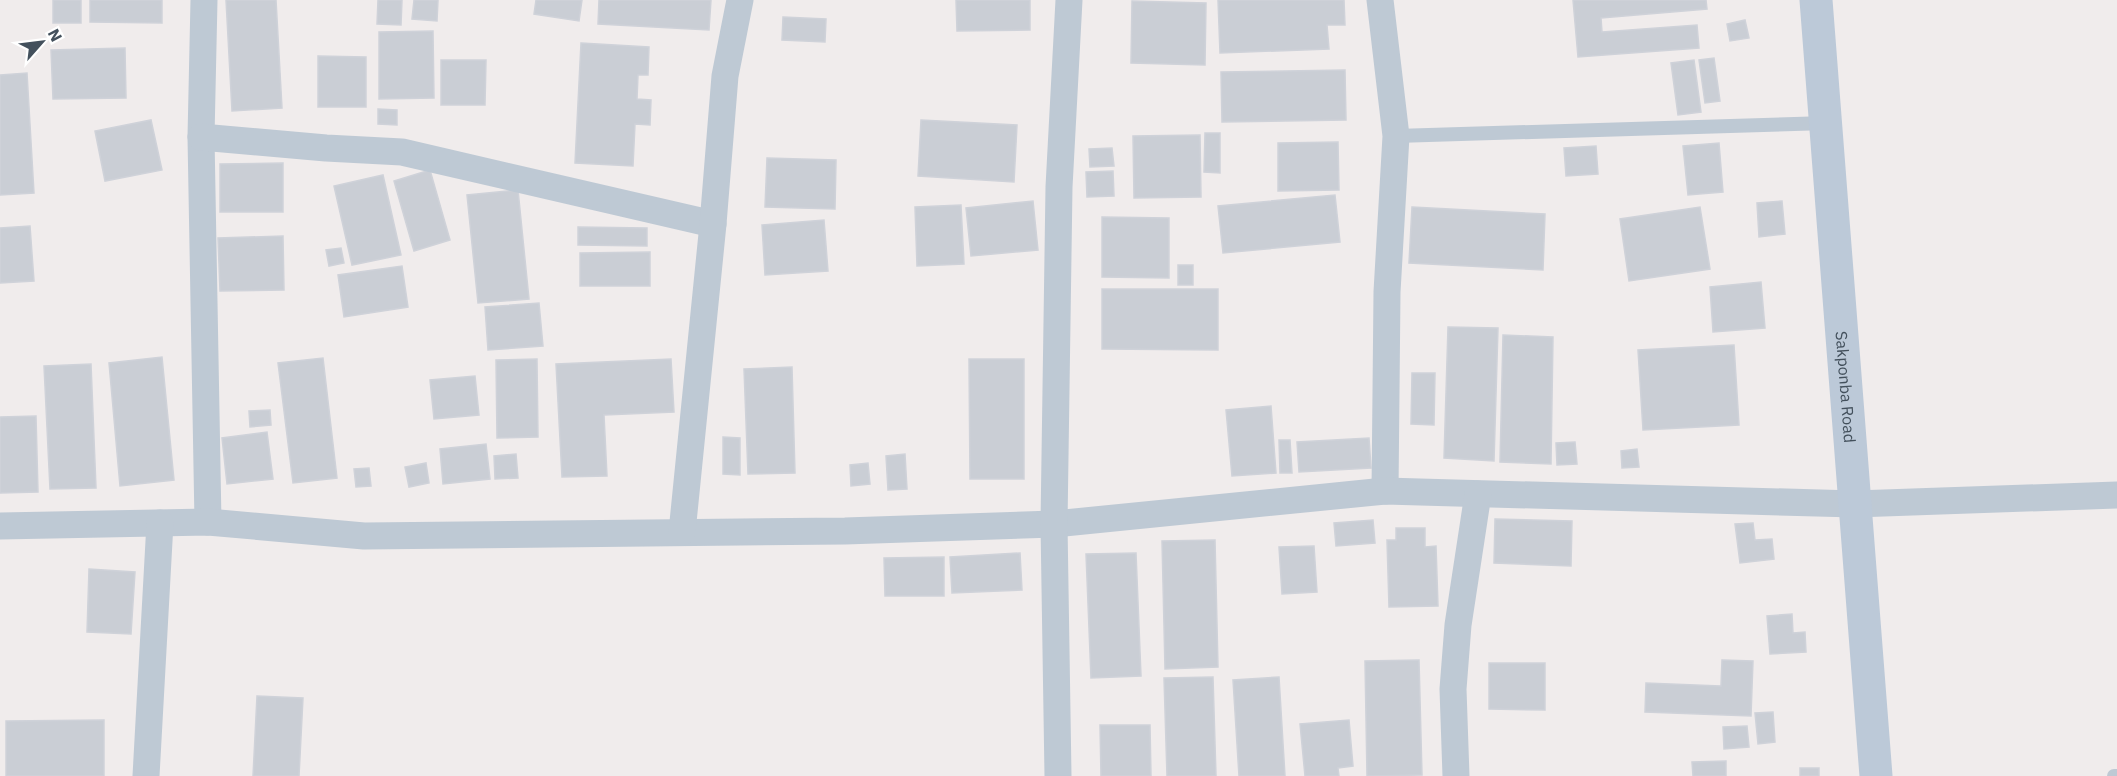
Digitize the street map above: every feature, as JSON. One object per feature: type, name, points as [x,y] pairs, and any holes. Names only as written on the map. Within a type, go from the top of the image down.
[{"type":"main road","name":"Sakponba Road","points":[[1816,0],[1876,776]]},
{"type":"street","points":[[204,0],[201,137],[208,522]]},
{"type":"street","points":[[682,532],[713,224],[725,76],[740,0]]},
{"type":"street","points":[[1058,776],[1054,524],[1059,187],[1069,0]]},
{"type":"street","points":[[1380,0],[1396,136],[1387,292],[1385,491]]},
{"type":"street","points":[[201,137],[402,152],[713,224]]},
{"type":"street","points":[[0,526],[208,522],[364,536],[845,531],[1054,524],[1385,491],[1856,504],[2117,495]]},
{"type":"street","points":[[1456,776],[1453,689],[1458,625],[1478,494]]},
{"type":"street","points":[[146,776],[160,523]]},
{"type":"lane","points":[[1396,136],[1827,123]]},
{"type":"building","points":[[53,0],[81,0],[81,23],[53,23]]},
{"type":"building","points":[[90,0],[162,0],[162,23],[90,22]]},
{"type":"building","points":[[226,0],[276,0],[282,108],[232,111]]},
{"type":"building","points":[[378,0],[402,0],[401,25],[377,24]]},
{"type":"building","points":[[414,0],[438,0],[437,21],[412,19]]},
{"type":"building","points":[[536,0],[582,0],[579,21],[534,14]]},
{"type":"building","points":[[599,0],[711,0],[709,30],[598,24]]},
{"type":"building","points":[[956,0],[1030,0],[1030,30],[957,31]]},
{"type":"building","points":[[1218,0],[1344,0],[1345,25],[1327,25],[1329,49],[1220,53]]},
{"type":"building","points":[[1573,0],[1706,0],[1707,9],[1601,18],[1602,32],[1697,25],[1699,48],[1578,57]]},
{"type":"building","points":[[1132,1],[1206,3],[1205,65],[1131,63]]},
{"type":"building","points":[[783,17],[826,19],[825,42],[782,40]]},
{"type":"building","points":[[1745,20],[1749,38],[1730,41],[1727,24]]},
{"type":"building","points":[[433,31],[434,98],[379,99],[379,32]]},
{"type":"building","points":[[581,43],[649,47],[648,75],[638,75],[637,99],[651,100],[650,125],[635,124],[633,166],[575,163]]},
{"type":"building","points":[[125,48],[126,98],[53,99],[51,50]]},
{"type":"building","points":[[318,56],[366,57],[366,107],[318,107]]},
{"type":"building","points":[[1714,58],[1720,101],[1705,103],[1699,60]]},
{"type":"building","points":[[441,60],[486,60],[485,105],[441,105]]},
{"type":"building","points":[[1694,60],[1701,112],[1678,115],[1671,63]]},
{"type":"building","points":[[1345,70],[1346,120],[1222,122],[1221,72]]},
{"type":"building","points":[[27,73],[34,193],[0,195],[0,75]]},
{"type":"building","points":[[378,109],[397,110],[397,125],[378,124]]},
{"type":"building","points":[[151,120],[162,170],[105,181],[95,131]]},
{"type":"building","points":[[921,120],[1017,125],[1014,182],[918,176]]},
{"type":"building","points":[[1205,133],[1220,133],[1220,173],[1204,172]]},
{"type":"building","points":[[1200,135],[1201,197],[1134,198],[1133,136]]},
{"type":"building","points":[[1338,142],[1339,190],[1278,191],[1278,143]]},
{"type":"building","points":[[1719,143],[1723,192],[1688,195],[1683,146]]},
{"type":"building","points":[[1596,146],[1598,174],[1566,176],[1564,148]]},
{"type":"building","points":[[1112,148],[1114,166],[1090,167],[1089,149]]},
{"type":"building","points":[[767,158],[836,160],[835,209],[765,207]]},
{"type":"building","points":[[283,163],[283,212],[220,212],[220,164]]},
{"type":"building","points":[[430,170],[450,240],[414,251],[394,181]]},
{"type":"building","points":[[1113,171],[1114,196],[1087,197],[1086,172]]},
{"type":"building","points":[[383,175],[401,255],[352,265],[334,186]]},
{"type":"building","points":[[518,190],[529,299],[478,303],[467,195]]},
{"type":"building","points":[[1335,195],[1340,242],[1223,253],[1218,206]]},
{"type":"building","points":[[1033,201],[1038,250],[971,256],[966,208]]},
{"type":"building","points":[[1782,201],[1785,234],[1759,237],[1757,203]]},
{"type":"building","points":[[961,205],[964,264],[917,266],[915,207]]},
{"type":"building","points":[[1412,207],[1545,214],[1543,270],[1409,263]]},
{"type":"building","points":[[1700,207],[1710,269],[1629,281],[1620,219]]},
{"type":"building","points":[[1102,217],[1169,218],[1169,278],[1102,277]]},
{"type":"building","points":[[824,220],[828,271],[765,275],[762,225]]},
{"type":"building","points":[[30,226],[34,281],[0,283],[0,228]]},
{"type":"building","points":[[578,227],[647,228],[647,246],[578,245]]},
{"type":"building","points":[[283,236],[284,290],[220,291],[218,238]]},
{"type":"building","points":[[341,248],[344,263],[329,266],[326,250]]},
{"type":"building","points":[[650,252],[650,286],[580,286],[580,253]]},
{"type":"building","points":[[1178,265],[1193,265],[1193,285],[1178,285]]},
{"type":"building","points":[[402,266],[408,307],[344,317],[338,275]]},
{"type":"building","points":[[1761,282],[1765,328],[1713,332],[1710,287]]},
{"type":"building","points":[[1102,289],[1218,289],[1218,350],[1102,349]]},
{"type":"building","points":[[539,303],[543,346],[488,350],[485,307]]},
{"type":"building","points":[[1448,327],[1498,328],[1494,461],[1444,458]]},
{"type":"building","points":[[1503,335],[1553,337],[1551,464],[1500,462]]},
{"type":"building","points":[[1734,345],[1739,425],[1643,430],[1638,350]]},
{"type":"building","points":[[162,357],[174,480],[120,486],[109,363]]},
{"type":"building","points":[[323,358],[337,478],[293,483],[278,363]]},
{"type":"building","points":[[537,359],[538,437],[497,438],[496,360]]},
{"type":"building","points":[[671,359],[674,412],[604,415],[607,476],[562,477],[556,364]]},
{"type":"building","points":[[969,359],[1024,359],[1024,479],[970,479]]},
{"type":"building","points":[[91,364],[96,488],[50,489],[44,366]]},
{"type":"building","points":[[792,367],[795,473],[748,474],[744,369]]},
{"type":"building","points":[[1412,373],[1435,373],[1434,425],[1411,424]]},
{"type":"building","points":[[475,376],[479,415],[434,419],[430,380]]},
{"type":"building","points":[[1271,406],[1276,473],[1232,476],[1226,410]]},
{"type":"building","points":[[270,410],[271,425],[250,427],[249,411]]},
{"type":"building","points":[[36,416],[38,492],[0,493],[0,417]]},
{"type":"building","points":[[267,432],[273,479],[227,484],[222,438]]},
{"type":"building","points":[[723,437],[740,438],[740,475],[723,474]]},
{"type":"building","points":[[1369,438],[1371,468],[1299,472],[1297,442]]},
{"type":"building","points":[[1279,440],[1290,440],[1292,473],[1280,473]]},
{"type":"building","points":[[1575,442],[1577,464],[1557,465],[1556,443]]},
{"type":"building","points":[[486,444],[490,479],[443,484],[440,449]]},
{"type":"building","points":[[1637,449],[1639,467],[1622,468],[1621,451]]},
{"type":"building","points":[[516,454],[518,478],[495,479],[494,456]]},
{"type":"building","points":[[905,454],[907,489],[888,490],[886,456]]},
{"type":"building","points":[[426,463],[429,483],[409,487],[405,467]]},
{"type":"building","points":[[868,463],[870,484],[851,486],[850,465]]},
{"type":"building","points":[[369,468],[371,486],[356,487],[354,469]]},
{"type":"building","points":[[1495,519],[1572,521],[1571,566],[1494,563]]},
{"type":"building","points":[[1373,520],[1375,543],[1336,546],[1334,523]]},
{"type":"building","points":[[1753,523],[1755,540],[1772,539],[1774,559],[1740,563],[1735,524]]},
{"type":"building","points":[[1396,528],[1425,528],[1425,547],[1436,546],[1438,606],[1389,607],[1387,540],[1396,540]]},
{"type":"building","points":[[1215,540],[1218,667],[1165,669],[1162,541]]},
{"type":"building","points":[[1314,546],[1317,592],[1282,594],[1279,547]]},
{"type":"building","points":[[1020,553],[1022,590],[952,593],[950,557]]},
{"type":"building","points":[[1136,553],[1141,676],[1091,678],[1086,554]]},
{"type":"building","points":[[944,557],[944,596],[885,596],[884,558]]},
{"type":"building","points":[[89,569],[135,572],[131,634],[87,632]]},
{"type":"building","points":[[1792,614],[1793,633],[1805,632],[1806,652],[1770,654],[1767,616]]},
{"type":"building","points":[[1419,660],[1422,775],[1367,776],[1365,661]]},
{"type":"building","points":[[1722,660],[1753,661],[1751,716],[1645,712],[1646,683],[1721,686]]},
{"type":"building","points":[[1489,663],[1545,663],[1545,710],[1489,709]]},
{"type":"building","points":[[1213,677],[1216,776],[1167,776],[1164,678]]},
{"type":"building","points":[[1279,677],[1285,776],[1239,776],[1233,680]]},
{"type":"building","points":[[257,696],[303,698],[299,776],[253,776]]},
{"type":"building","points":[[1773,712],[1775,742],[1758,744],[1755,713]]},
{"type":"building","points":[[104,720],[104,776],[6,776],[6,721]]},
{"type":"building","points":[[1349,720],[1353,766],[1338,768],[1339,776],[1305,776],[1300,724]]},
{"type":"building","points":[[1100,725],[1150,725],[1151,776],[1101,776]]},
{"type":"building","points":[[1747,726],[1749,747],[1724,749],[1723,727]]},
{"type":"building","points":[[1726,761],[1726,776],[1693,776],[1692,762]]},
{"type":"building","points":[[1800,768],[1819,768],[1819,776],[1800,776]]}]
